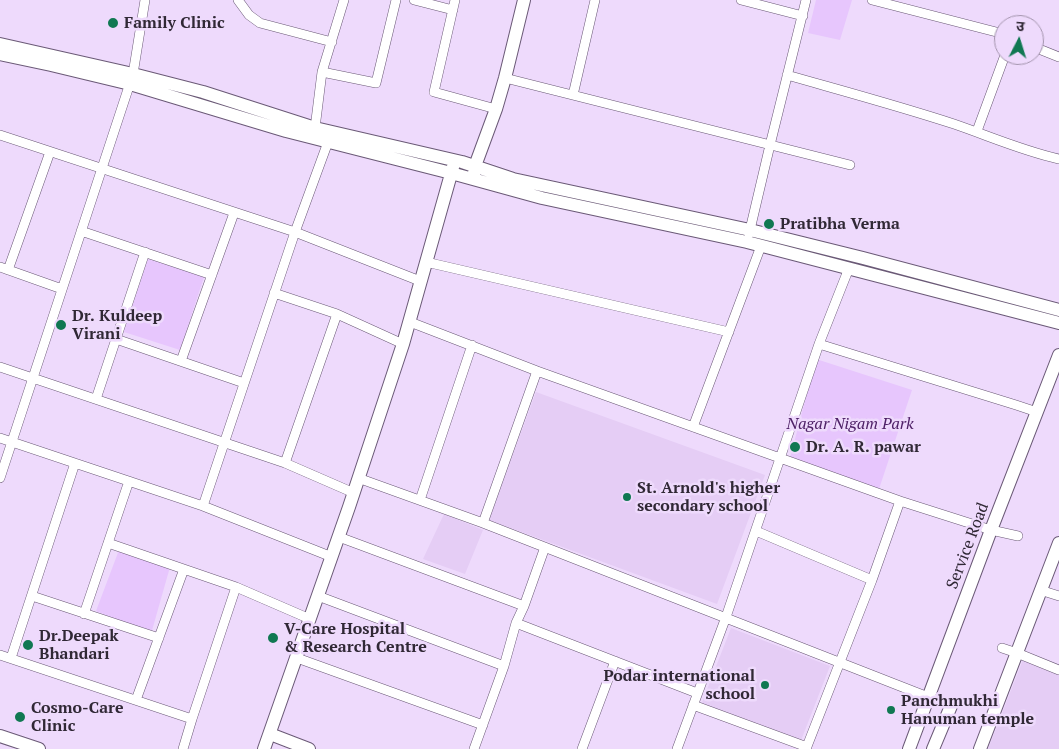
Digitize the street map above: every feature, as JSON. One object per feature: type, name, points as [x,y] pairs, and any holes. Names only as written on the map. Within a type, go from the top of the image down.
[{"type":"main road","points":[[474,172],[496,109],[524,0]]},
{"type":"main road","points":[[0,44],[131,79],[286,131],[328,142],[453,166]]},
{"type":"main road","points":[[0,54],[203,92],[315,128],[474,172],[542,198],[864,258],[1059,310]]},
{"type":"main road","points":[[264,749],[339,537],[403,344],[453,166]]},
{"type":"main road","points":[[748,236],[761,246],[1059,323]]},
{"type":"main road","name":"Service Road","points":[[909,749],[1059,355]]},
{"type":"main road","points":[[980,749],[1059,543]]},
{"type":"main road","points":[[933,749],[951,706]]},
{"type":"main road","points":[[270,734],[309,749]]},
{"type":"main road","points":[[0,736],[39,749]]},
{"type":"street","points":[[0,478],[131,79],[146,0]]},
{"type":"street","points":[[238,0],[249,15],[260,23],[332,42]]},
{"type":"street","points":[[315,128],[322,72],[343,0]]},
{"type":"street","points":[[322,72],[376,83],[396,0]]},
{"type":"street","points":[[414,0],[452,10]]},
{"type":"street","points":[[455,0],[434,92],[496,109]]},
{"type":"street","points":[[573,95],[595,0]]},
{"type":"street","points":[[741,0],[802,16]]},
{"type":"street","points":[[748,236],[806,0]]},
{"type":"street","points":[[872,0],[994,31]]},
{"type":"street","points":[[1044,51],[1059,57]]},
{"type":"street","points":[[977,132],[1001,65]]},
{"type":"street","points":[[787,75],[900,106],[1035,153],[1059,159]]},
{"type":"street","points":[[505,78],[850,165]]},
{"type":"street","points":[[0,135],[295,232],[420,282]]},
{"type":"street","points":[[203,506],[274,293],[328,142]]},
{"type":"street","points":[[50,152],[4,269],[62,289]]},
{"type":"street","points":[[181,361],[234,212]]},
{"type":"street","points":[[81,231],[212,274]]},
{"type":"street","points":[[693,427],[761,246]]},
{"type":"street","points":[[96,399],[145,252]]},
{"type":"street","points":[[426,262],[729,332]]},
{"type":"street","points":[[676,749],[726,617],[819,344],[849,268]]},
{"type":"street","points":[[274,293],[337,314],[403,344]]},
{"type":"street","points":[[285,463],[337,314]]},
{"type":"street","points":[[410,322],[537,371],[900,501],[991,530],[1018,536]]},
{"type":"street","points":[[116,339],[244,383]]},
{"type":"street","points":[[819,344],[1036,412]]},
{"type":"street","points":[[420,500],[472,345]]},
{"type":"street","points":[[0,367],[285,463],[354,493]]},
{"type":"street","points":[[483,523],[537,371]]},
{"type":"street","points":[[0,438],[203,506],[332,557]]},
{"type":"street","points":[[12,658],[75,463]]},
{"type":"street","points":[[358,478],[483,523],[951,706]]},
{"type":"street","points":[[84,614],[129,481]]},
{"type":"street","points":[[693,705],[806,748],[872,580],[900,501]]},
{"type":"street","points":[[756,531],[872,580]]},
{"type":"street","points":[[339,537],[524,606]]},
{"type":"street","points":[[108,543],[236,587],[310,619]]},
{"type":"street","points":[[474,749],[504,666],[516,623],[545,547]]},
{"type":"street","points":[[136,700],[184,569]]},
{"type":"street","points":[[183,749],[236,587]]},
{"type":"street","points":[[1040,590],[1059,596]]},
{"type":"street","points":[[32,596],[159,638]]},
{"type":"street","points":[[318,596],[504,666]]},
{"type":"street","points":[[516,623],[697,693]]},
{"type":"street","points":[[1002,648],[1059,670]]},
{"type":"street","points":[[0,655],[192,719]]},
{"type":"street","points":[[297,658],[483,725]]},
{"type":"street","points":[[582,749],[615,661]]},
{"type":"shaded area","name":"St. Arnold's higher secondary school","points":[[536,392],[765,475],[717,604],[489,520]]},
{"type":"shaded area","points":[[444,514],[483,530],[465,574],[423,559]]},
{"type":"shaded area","name":"Podar international school","points":[[731,628],[830,666],[800,743],[701,705]]},
{"type":"shaded area","points":[[1024,657],[1059,671],[1059,749],[988,749]]},
{"type":"green space","points":[[816,0],[852,0],[840,40],[808,33]]},
{"type":"green space","points":[[148,259],[204,277],[180,350],[124,332]]},
{"type":"green space","name":"Nagar Nigam Park","points":[[816,359],[912,390],[876,498],[790,458]]},
{"type":"green space","points":[[119,550],[170,567],[151,634],[96,611]]},
{"type":"place","name":"Family Clinic","points":[[113,23]]},
{"type":"place","name":"Pratibha Verma","points":[[769,224]]},
{"type":"place","name":"Dr. Kuldeep Virani","points":[[61,325]]},
{"type":"place","name":"Dr. A. R. pawar","points":[[795,447]]},
{"type":"place","name":"St. Arnold's higher secondary school","points":[[627,497]]},
{"type":"place","name":"V-Care Hospital & Research Centre","points":[[273,638]]},
{"type":"place","name":"Dr.Deepak Bhandari","points":[[28,645]]},
{"type":"place","name":"Podar international school","points":[[765,685]]},
{"type":"place","name":"Panchmukhi Hanuman temple","points":[[891,710]]},
{"type":"place","name":"Cosmo-Care Clinic","points":[[20,717]]}]
